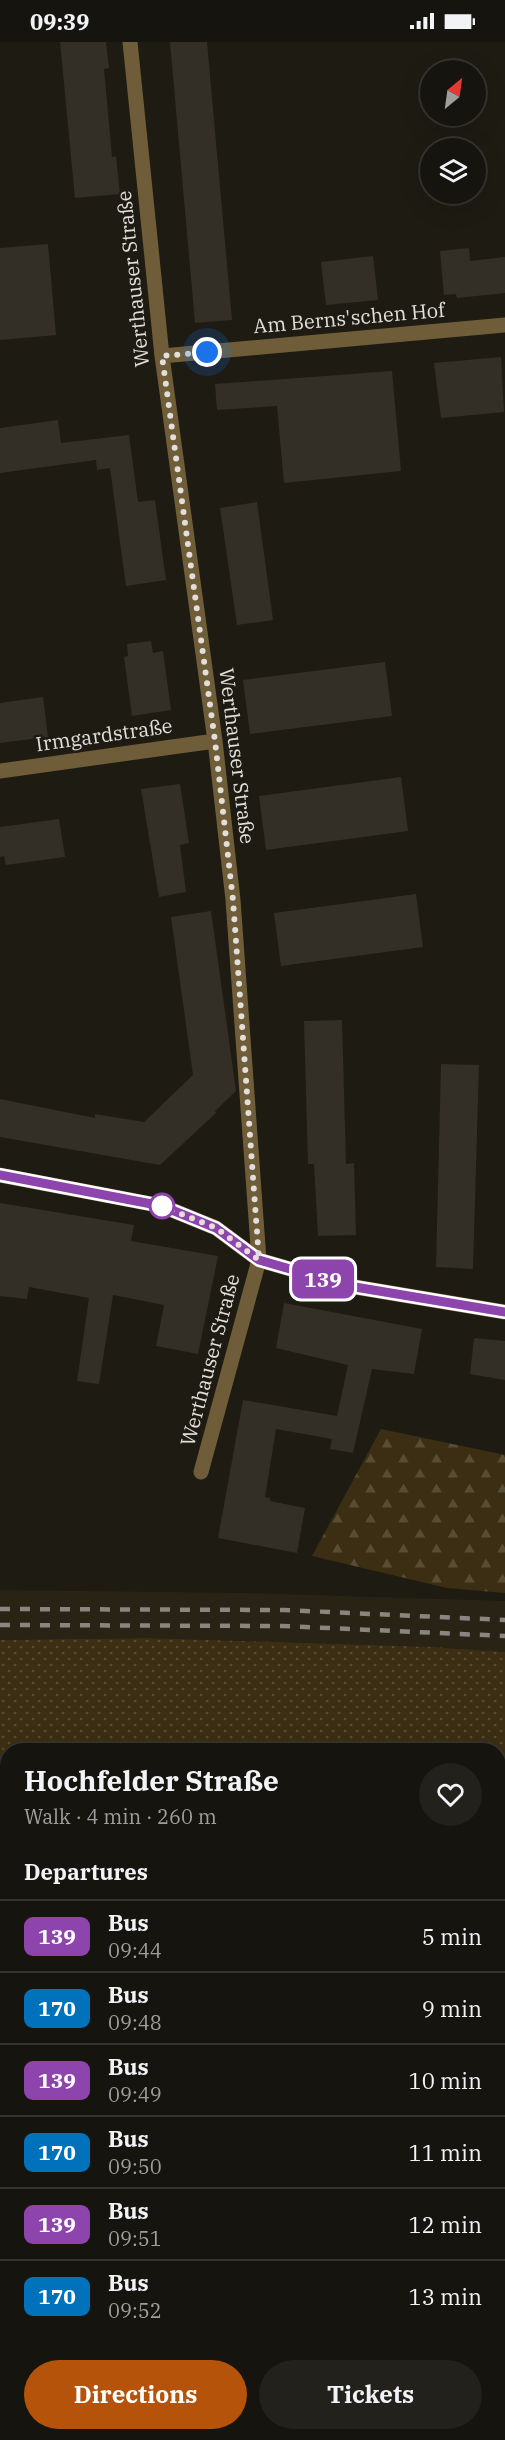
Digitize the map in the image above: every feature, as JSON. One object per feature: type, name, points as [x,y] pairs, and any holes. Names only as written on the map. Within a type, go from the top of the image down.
[{"type":"street","name":"Werthauser Straße","points":[[130,42],[162,356],[215,741],[233,900],[259,1260],[201,1472]]},
{"type":"street","name":"Am Berns'schen Hof","points":[[162,356],[505,325]]},
{"type":"street","name":"Irmgardstraße","points":[[0,771],[215,741]]},
{"type":"street","points":[[0,1175],[162,1206],[216,1228],[259,1260],[349,1286],[505,1312]]},
{"type":"shaded area","points":[[0,1590],[247,1593],[505,1601],[505,1652],[433,1647],[148,1638],[0,1640]]},
{"type":"green space","points":[[381,1429],[505,1455],[505,1593],[447,1588],[312,1556]]},
{"type":"green space","points":[[148,1638],[433,1647],[505,1652],[505,1743],[0,1743],[0,1640]]},
{"type":"building","points":[[60,42],[106,42],[109,68],[104,69],[112,157],[116,156],[120,194],[75,198]]},
{"type":"building","points":[[170,42],[207,42],[232,320],[195,323]]},
{"type":"building","points":[[48,244],[56,335],[0,340],[0,248]]},
{"type":"building","points":[[469,248],[470,261],[505,257],[505,293],[457,298],[456,294],[444,295],[440,251]]},
{"type":"building","points":[[373,256],[378,300],[326,305],[321,262]]},
{"type":"building","points":[[501,357],[504,412],[441,418],[434,363]]},
{"type":"building","points":[[392,371],[401,471],[284,483],[277,406],[217,410],[215,384]]},
{"type":"building","points":[[58,420],[61,443],[129,435],[138,502],[155,500],[166,580],[126,586],[110,468],[97,470],[96,460],[0,473],[0,428]]},
{"type":"building","points":[[257,502],[273,620],[237,625],[220,508]]},
{"type":"building","points":[[151,641],[153,653],[163,651],[171,710],[132,716],[124,657],[128,656],[127,644]]},
{"type":"building","points":[[385,662],[392,716],[250,734],[243,680]]},
{"type":"building","points":[[43,697],[48,737],[0,743],[0,703]]},
{"type":"building","points":[[401,777],[408,831],[266,850],[259,796]]},
{"type":"building","points":[[180,784],[189,843],[180,845],[186,892],[159,897],[141,789]]},
{"type":"building","points":[[59,819],[65,857],[6,865],[4,856],[0,857],[0,827]]},
{"type":"building","points":[[416,894],[423,947],[281,966],[274,913]]},
{"type":"building","points":[[211,911],[236,1091],[215,1111],[216,1113],[160,1165],[0,1137],[0,1099],[95,1118],[95,1114],[144,1122],[193,1075],[171,917]]},
{"type":"building","points":[[342,1020],[346,1164],[354,1163],[356,1235],[318,1236],[314,1164],[308,1164],[304,1021]]},
{"type":"building","points":[[441,1064],[479,1065],[473,1269],[436,1267]]},
{"type":"building","points":[[0,1203],[134,1225],[131,1241],[218,1256],[198,1354],[156,1346],[164,1305],[113,1295],[99,1384],[77,1381],[89,1298],[29,1287],[27,1299],[0,1296]]},
{"type":"building","points":[[284,1303],[422,1329],[414,1374],[372,1369],[353,1453],[330,1449],[332,1439],[276,1429],[265,1497],[270,1498],[270,1501],[305,1508],[297,1553],[218,1538],[243,1400],[337,1416],[348,1365],[276,1348]]},
{"type":"building","points":[[474,1338],[505,1341],[505,1380],[470,1374]]},
{"type":"railway","points":[[0,1609],[284,1610],[505,1620]]},
{"type":"railway","points":[[0,1625],[283,1626],[505,1636]]},
{"type":"bus line","name":"139","points":[[0,1175],[162,1206],[216,1228],[259,1260],[349,1286],[505,1312]]},
{"type":"route","points":[[162,1206],[216,1228],[259,1260],[233,900],[215,741],[162,356],[207,352]]}]
